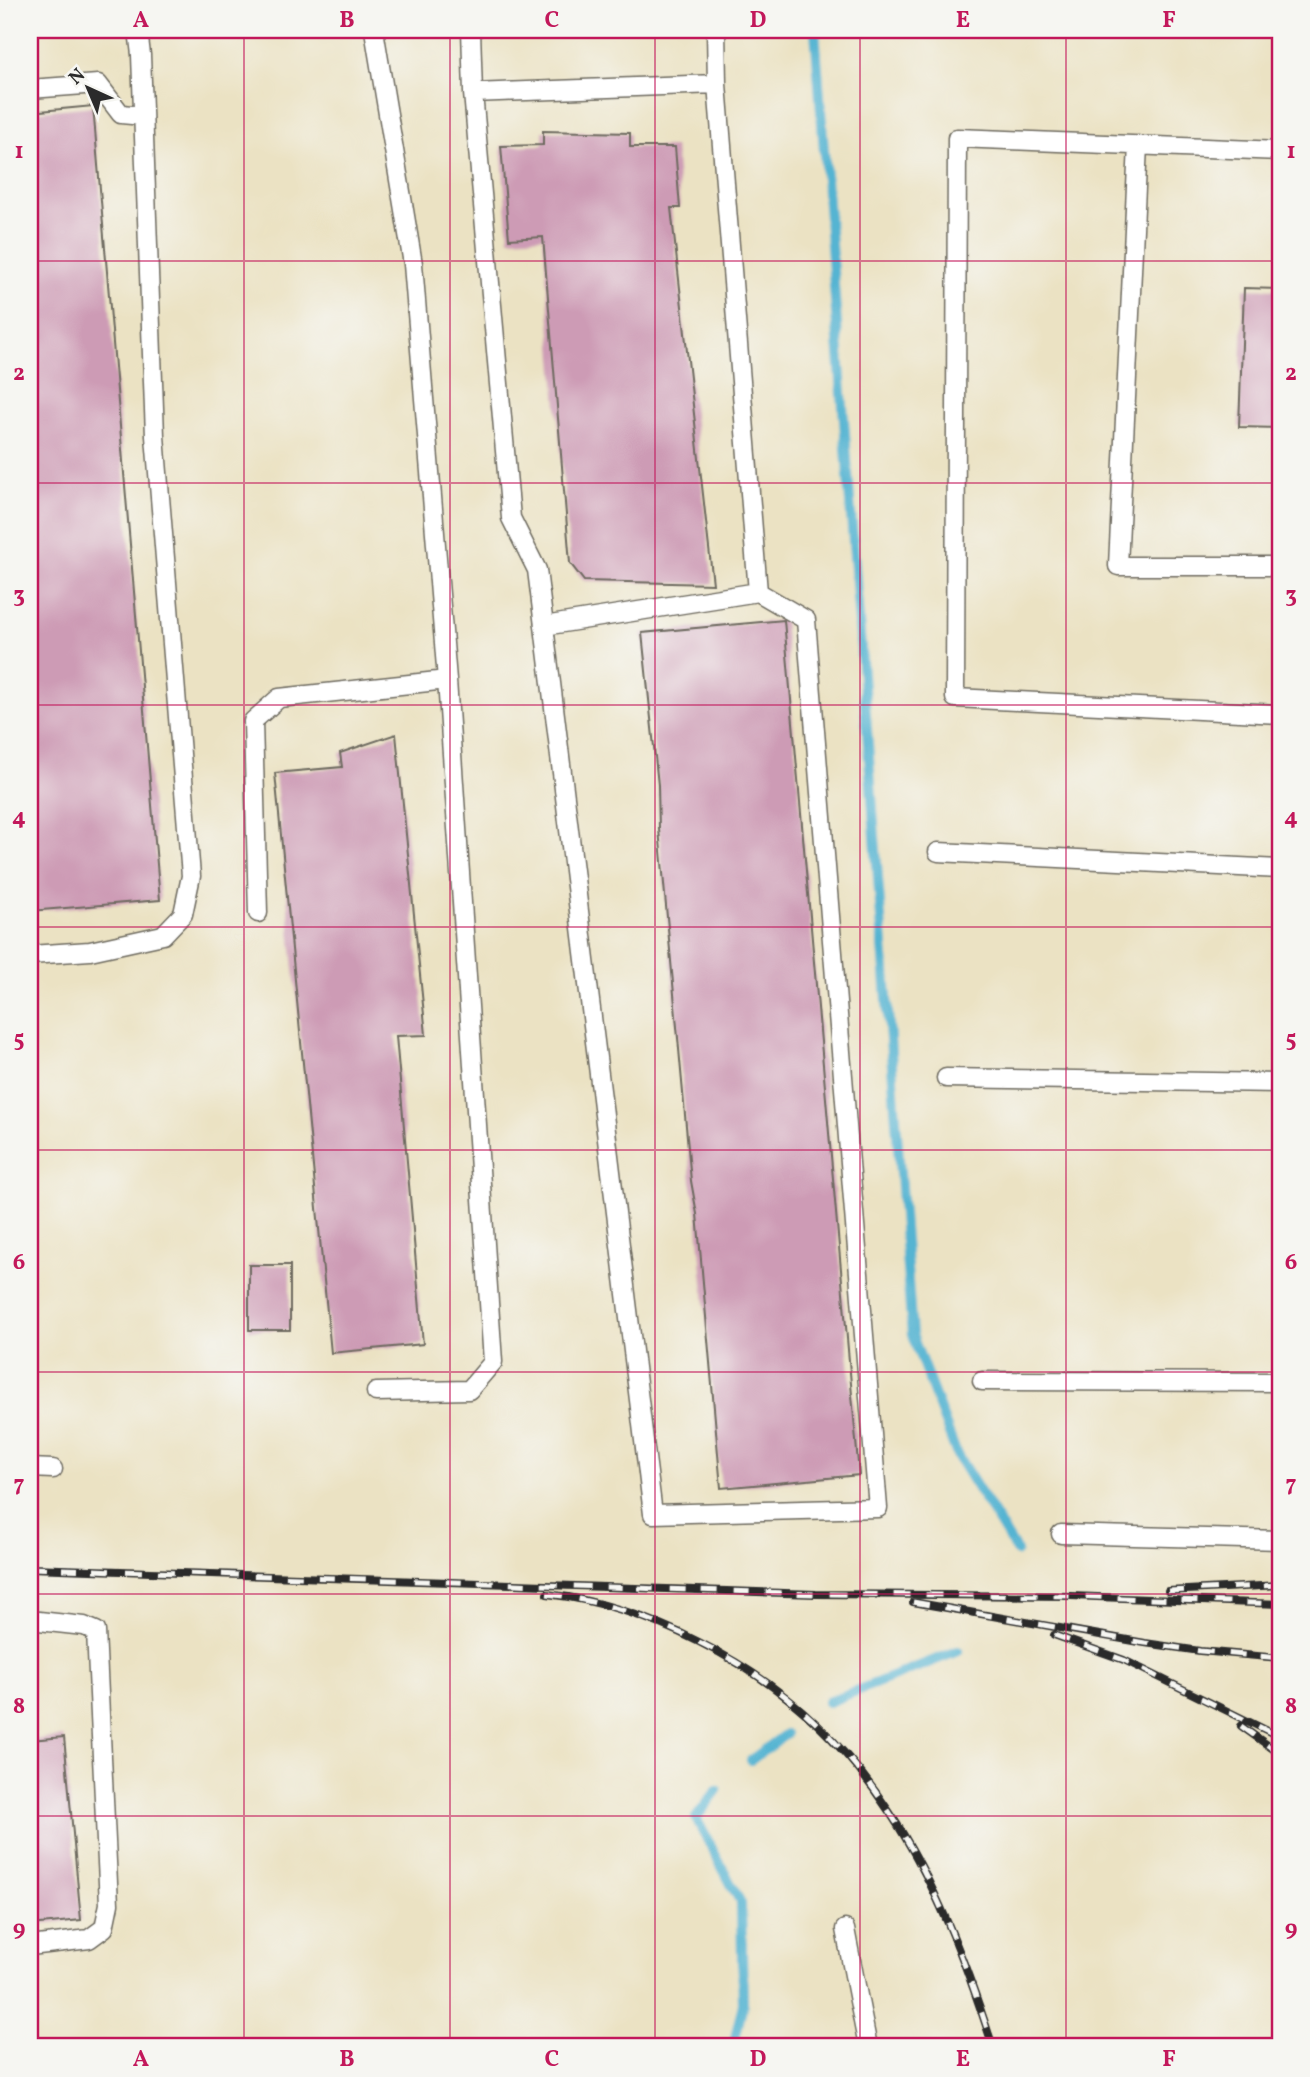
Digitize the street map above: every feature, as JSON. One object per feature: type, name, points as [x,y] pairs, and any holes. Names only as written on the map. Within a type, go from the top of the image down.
[{"type":"lane","points":[[30,955],[90,951],[163,935],[183,914],[191,876],[155,436],[138,30]]},
{"type":"lane","points":[[374,30],[413,264],[447,680],[493,1362],[470,1390],[376,1392]]},
{"type":"lane","points":[[471,30],[473,93],[512,518],[537,570],[653,1514],[878,1508],[806,620],[758,592],[544,626]]},
{"type":"lane","points":[[716,30],[717,84],[758,592]]},
{"type":"lane","points":[[30,89],[98,84],[121,114],[143,116]]},
{"type":"lane","points":[[473,93],[717,84]]},
{"type":"lane","points":[[1280,151],[957,138],[955,698],[1280,714]]},
{"type":"lane","points":[[1138,145],[1118,566],[1280,566]]},
{"type":"lane","points":[[258,913],[253,721],[279,698],[447,680]]},
{"type":"lane","points":[[939,852],[1280,869]]},
{"type":"lane","points":[[946,1077],[1280,1083]]},
{"type":"lane","points":[[982,1381],[1280,1382]]},
{"type":"lane","points":[[30,1468],[53,1469]]},
{"type":"lane","points":[[1061,1534],[1280,1540]]},
{"type":"lane","points":[[30,1620],[84,1626],[96,1631],[109,1904],[104,1928],[89,1939],[30,1946]]},
{"type":"lane","points":[[845,1930],[868,2047]]},
{"type":"building","points":[[93,106],[160,900],[30,911],[30,112]]},
{"type":"building","points":[[543,131],[630,133],[630,147],[675,147],[680,208],[671,208],[713,584],[584,581],[570,563],[543,237],[509,239],[501,146],[543,145]]},
{"type":"building","points":[[1244,288],[1280,289],[1280,428],[1239,427]]},
{"type":"building","points":[[784,620],[859,1475],[721,1488],[642,633]]},
{"type":"building","points":[[396,734],[426,1035],[396,1036],[423,1344],[331,1353],[275,773],[342,767],[340,753]]},
{"type":"building","points":[[249,1265],[290,1265],[290,1330],[249,1330]]},
{"type":"building","points":[[64,1737],[81,1920],[30,1925],[30,1740]]},
{"type":"waterway","points":[[815,30],[912,1335],[957,1455],[1017,1552]]},
{"type":"waterway","points":[[828,1702],[958,1651]]},
{"type":"waterway","points":[[751,1760],[786,1734]]},
{"type":"waterway","points":[[717,1790],[696,1818],[741,1903],[743,2004],[733,2047]]},
{"type":"railway","points":[[30,1568],[816,1594],[1071,1596],[1280,1604]]},
{"type":"railway","points":[[1168,1591],[1280,1585]]},
{"type":"railway","points":[[547,1594],[606,1605],[681,1633],[758,1676],[809,1717],[852,1762],[889,1812],[921,1865],[948,1923],[993,2047]]},
{"type":"railway","points":[[913,1602],[1145,1643],[1280,1658]]},
{"type":"railway","points":[[1054,1635],[1124,1660],[1280,1737]]},
{"type":"railway","points":[[1241,1726],[1280,1754]]}]
